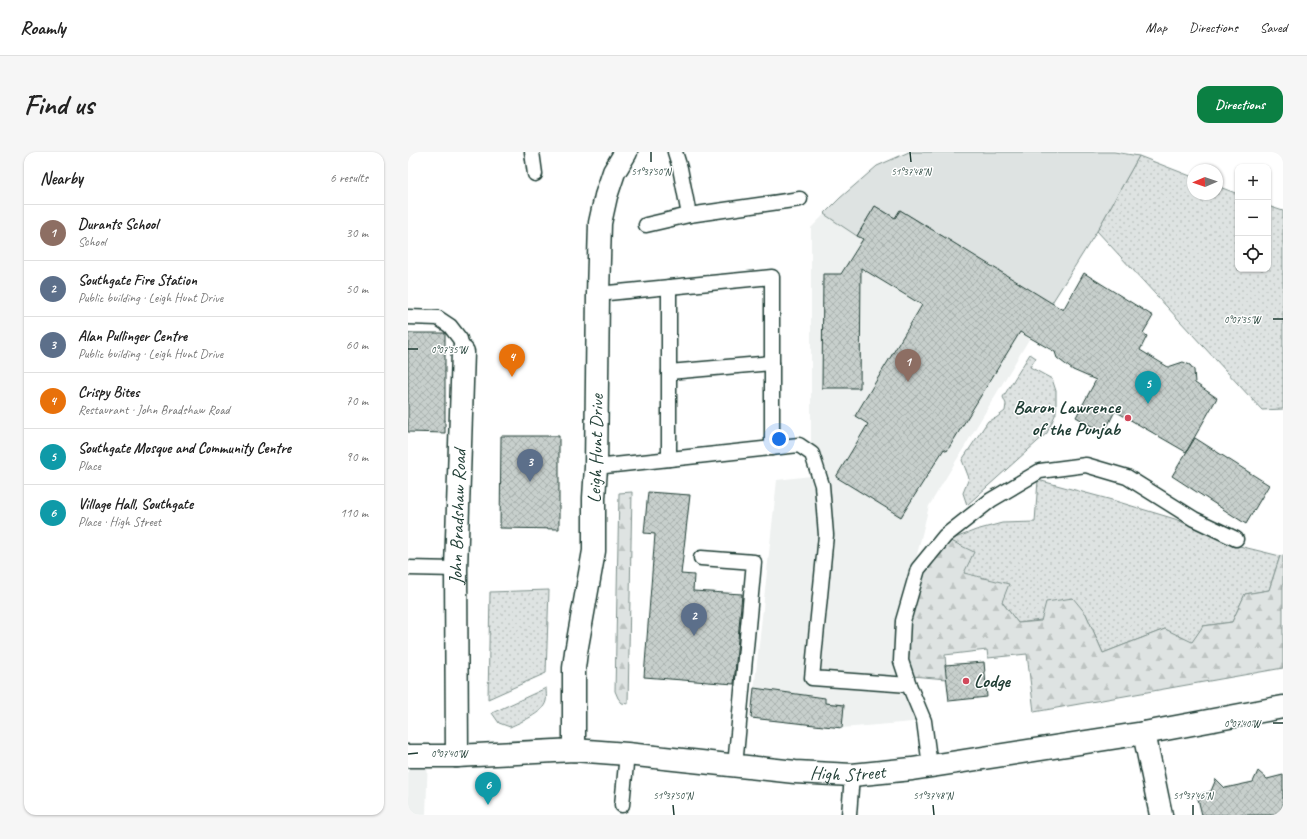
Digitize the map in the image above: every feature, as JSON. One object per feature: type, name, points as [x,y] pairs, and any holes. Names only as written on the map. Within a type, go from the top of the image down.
[{"type":"street","name":"Leigh Hunt Drive","points":[[574,750],[575,660],[594,551],[600,223],[606,196],[614,172],[626,152]]},
{"type":"street","name":"John Bradshaw Road","points":[[457,756],[456,569],[463,352]]},
{"type":"street","name":"High Street","points":[[408,756],[457,756],[574,750],[627,754],[795,772],[852,776],[930,766],[1144,733],[1283,706]]},
{"type":"street","points":[[1144,733],[1161,815]]},
{"type":"lane","points":[[532,152],[535,174]]},
{"type":"lane","points":[[675,152],[680,168],[689,215]]},
{"type":"lane","points":[[646,225],[689,215],[800,199]]},
{"type":"lane","points":[[598,294],[772,277],[772,448]]},
{"type":"lane","points":[[669,287],[669,459]]},
{"type":"lane","name":"John Bradshaw Road","points":[[408,317],[438,318],[450,326],[460,339],[463,352]]},
{"type":"lane","points":[[669,372],[772,364]]},
{"type":"lane","points":[[596,467],[799,446],[812,454],[822,484],[826,534],[812,678],[909,685]]},
{"type":"lane","points":[[930,766],[924,721],[901,661],[903,621],[918,569],[945,536],[991,500],[1040,471],[1086,465],[1127,477],[1194,519],[1236,539]]},
{"type":"lane","points":[[701,558],[754,562],[735,766]]},
{"type":"lane","points":[[408,568],[456,569]]},
{"type":"lane","points":[[622,805],[627,754]]},
{"type":"lane","points":[[849,815],[852,776]]},
{"type":"shaded area","points":[[909,152],[1114,152],[1139,156],[929,506],[895,644],[924,721],[842,728],[751,718],[777,480],[811,476],[811,228],[840,198],[877,166]]},
{"type":"shaded area","points":[[408,756],[428,756],[426,815],[408,815]]},
{"type":"green space","points":[[909,152],[1114,152],[1139,156],[1097,231],[1048,309],[1036,294],[900,210],[895,218],[875,206],[857,236],[824,214],[877,166]]},
{"type":"green space","points":[[1139,156],[1187,175],[1187,200],[1223,200],[1223,188],[1235,193],[1235,272],[1271,272],[1271,207],[1283,211],[1283,409],[1262,410],[1097,231]]},
{"type":"green space","points":[[1030,354],[1036,358],[1030,367],[1052,379],[1056,391],[1056,413],[1047,433],[967,505],[963,493],[969,478],[962,460],[988,421],[996,418],[1005,411],[1006,404],[1003,397]]},
{"type":"green space","points":[[1038,480],[1175,519],[1231,544],[1280,556],[1269,590],[1245,594],[1232,622],[1203,626],[1192,643],[1165,629],[1103,653],[1086,614],[1018,623],[1002,602],[963,573],[950,540],[976,530],[1002,523],[1035,522]]},
{"type":"green space","points":[[632,492],[628,704],[622,703],[615,691],[619,493]]},
{"type":"green space","points":[[947,539],[974,552],[964,573],[1009,584],[1002,602],[1018,623],[1041,621],[1046,602],[1073,598],[1086,614],[1103,653],[1165,629],[1192,642],[1203,626],[1232,622],[1245,594],[1269,590],[1280,556],[1283,555],[1283,668],[1034,712],[1027,654],[988,658],[987,650],[945,655],[947,679],[911,676],[906,658],[907,631],[921,572]]},
{"type":"green space","points":[[549,590],[546,673],[488,699],[490,592]]},
{"type":"green space","points":[[546,688],[546,699],[541,710],[519,723],[510,727],[499,723],[492,713]]},
{"type":"building","points":[[875,206],[895,218],[900,210],[1063,310],[1084,273],[1153,316],[1143,333],[1147,336],[1140,350],[1168,367],[1183,362],[1190,365],[1194,370],[1195,383],[1217,398],[1186,452],[1115,411],[1104,433],[1076,417],[1096,380],[1073,370],[1057,358],[1055,352],[1020,332],[947,451],[944,449],[901,517],[836,477],[868,424],[855,416],[922,305],[861,268],[860,388],[822,388],[823,274],[841,274],[863,239],[857,236]]},
{"type":"building","points":[[408,333],[445,333],[445,433],[408,432]]},
{"type":"building","points":[[501,436],[559,436],[559,529],[500,528]]},
{"type":"building","points":[[1195,438],[1269,485],[1246,524],[1172,476]]},
{"type":"building","points":[[648,492],[690,495],[681,574],[694,575],[693,591],[742,594],[734,684],[644,677],[655,534],[644,533]]},
{"type":"building","name":"Lodge","points":[[984,662],[987,697],[949,701],[945,665]]},
{"type":"building","points":[[754,688],[825,698],[825,703],[844,705],[842,728],[751,718]]},
{"type":"building","points":[[1258,771],[1267,779],[1283,775],[1283,815],[1202,815],[1197,795],[1211,791],[1216,779],[1225,788],[1253,782]]},
{"type":"place","name":"Crispy Bites","points":[[512,377]]},
{"type":"place","name":"Durants School","points":[[908,382]]},
{"type":"place","name":"Southgate Mosque and Community Centre","points":[[1148,404]]},
{"type":"place","name":"Baron Lawrence of the Punjab","points":[[1128,418]]},
{"type":"place","name":"Alan Pullinger Centre","points":[[530,482]]},
{"type":"place","name":"Southgate Fire Station","points":[[694,636]]},
{"type":"place","name":"Lodge","points":[[966,681]]},
{"type":"place","name":"Village Hall, Southgate","points":[[488,805]]}]
